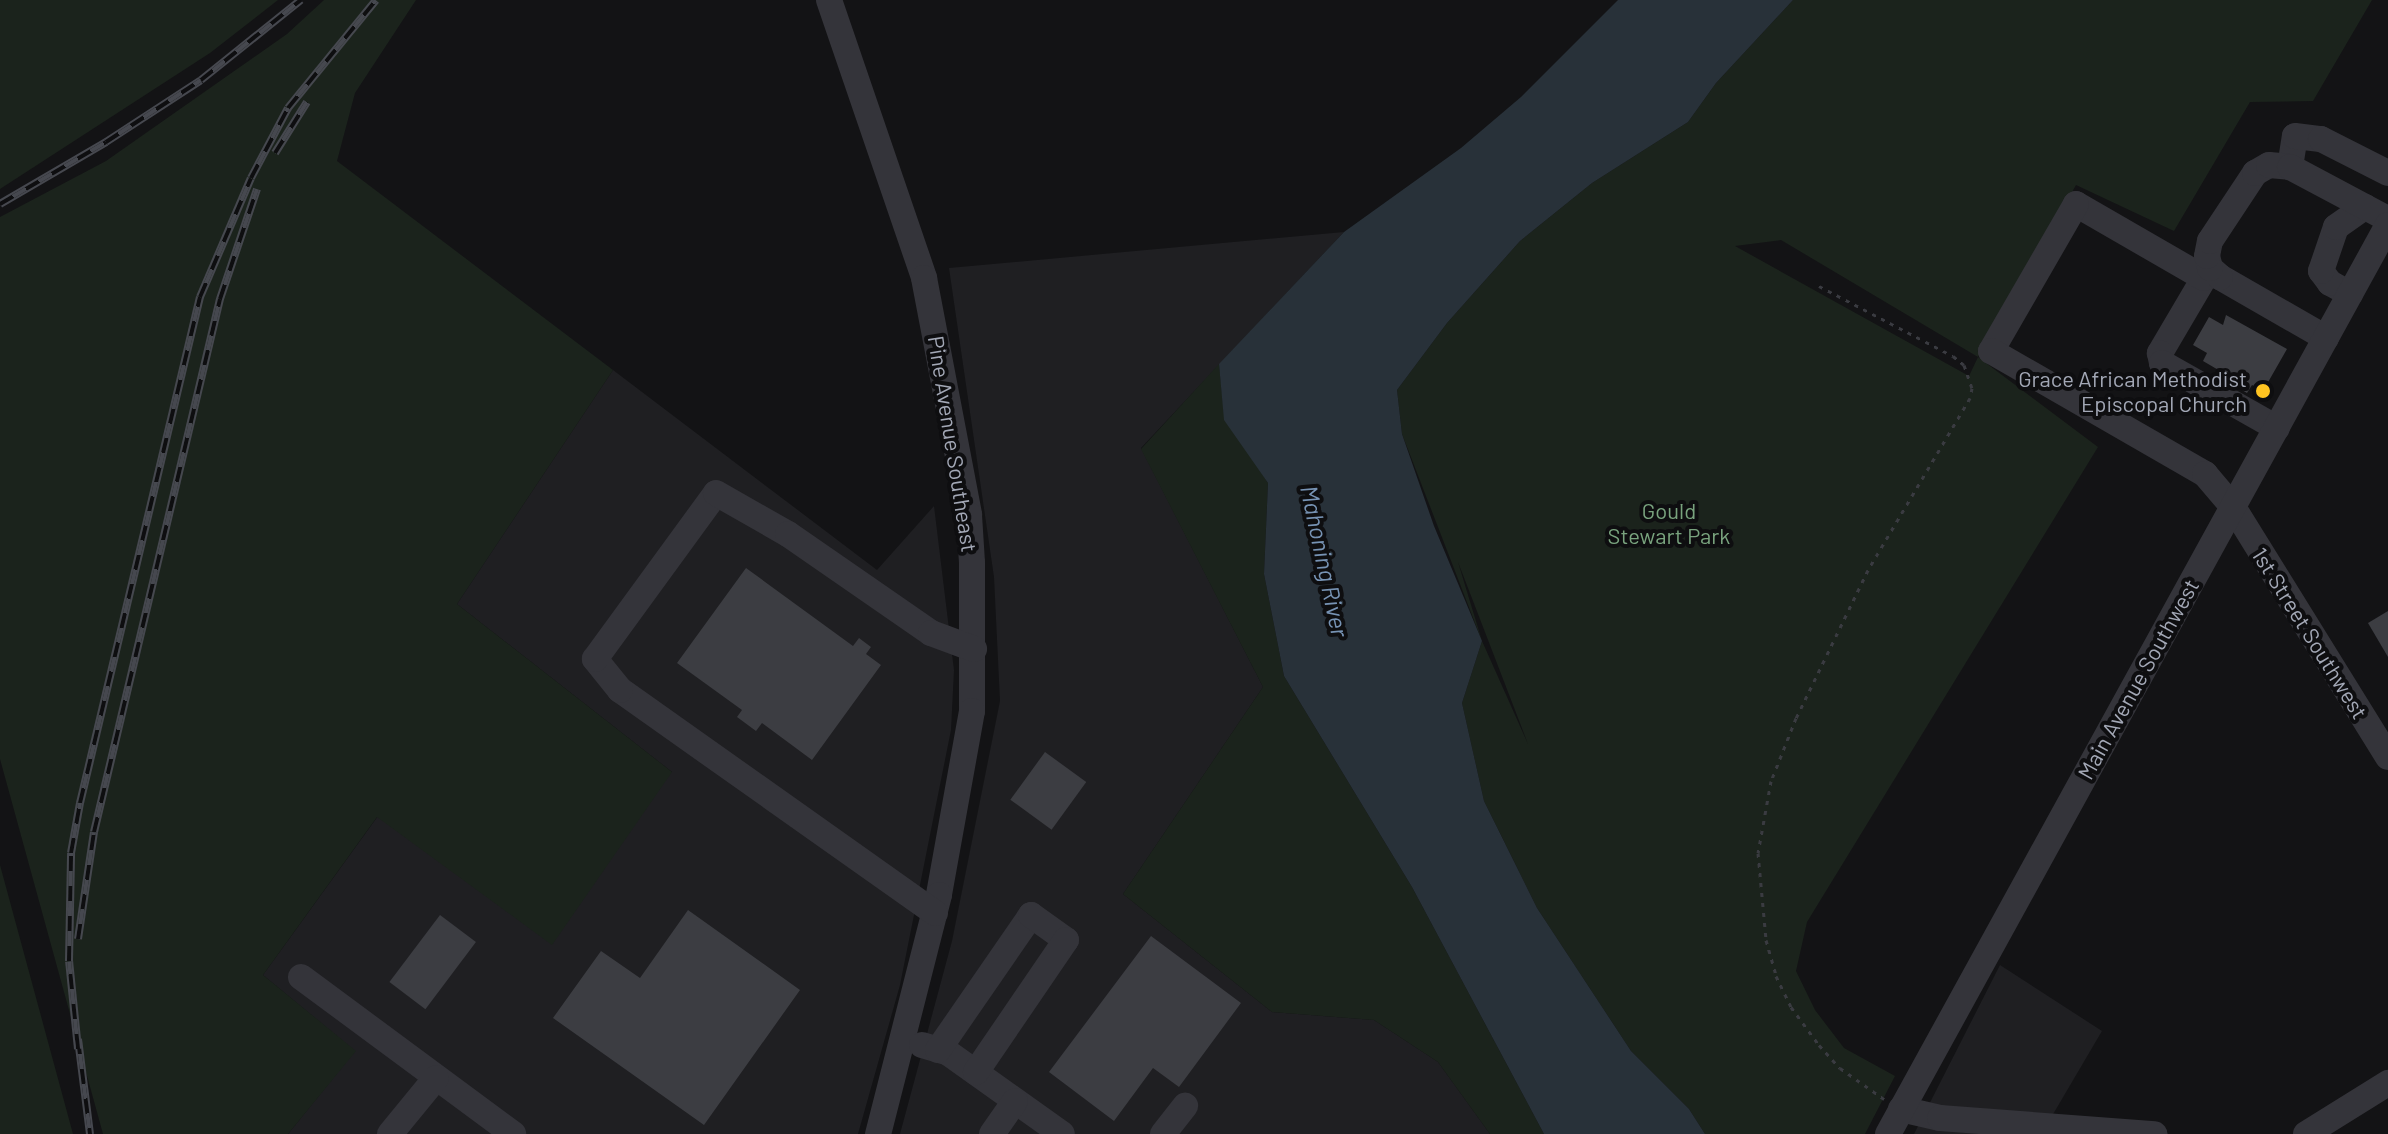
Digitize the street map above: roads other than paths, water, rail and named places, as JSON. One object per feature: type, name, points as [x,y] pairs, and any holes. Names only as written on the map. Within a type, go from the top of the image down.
[{"type":"street","name":"Pine Avenue Southeast","points":[[829,0],[902,207],[929,302],[969,515],[974,649],[972,711],[935,913],[878,1134]]},
{"type":"street","points":[[2290,167],[2295,136],[2321,139],[2388,173]]},
{"type":"street","points":[[2277,428],[2162,363],[2160,353],[2207,273],[2210,241],[2255,173],[2269,165],[2290,167],[2382,225]]},
{"type":"street","name":"1st Street Southwest","points":[[2207,273],[2076,204],[1991,351],[2194,466],[2233,507],[2388,757]]},
{"type":"street","points":[[2350,294],[2330,283],[2321,271],[2336,227],[2382,225]]},
{"type":"street","name":"Main Avenue Southwest","points":[[1888,1134],[2350,294],[2382,225]]},
{"type":"street","points":[[2207,273],[2326,338]]},
{"type":"street","points":[[935,913],[620,690],[595,659],[716,493],[788,534],[931,633],[974,649]]},
{"type":"street","points":[[938,1050],[1031,915],[1066,940],[976,1072]]},
{"type":"street","points":[[301,977],[513,1134]]},
{"type":"street","points":[[903,1041],[938,1050],[976,1072],[1062,1134]]},
{"type":"street","points":[[390,1134],[436,1078]]},
{"type":"street","points":[[2306,1134],[2388,1083]]},
{"type":"street","points":[[992,1134],[1015,1101]]},
{"type":"street","points":[[1163,1134],[1185,1106]]},
{"type":"street","points":[[1901,1109],[1940,1118],[2154,1134]]},
{"type":"water","name":"Mahoning River","points":[[1618,0],[1793,0],[1716,83],[1688,122],[1592,183],[1520,241],[1447,323],[1397,390],[1402,434],[1434,526],[1482,641],[1462,703],[1484,801],[1537,908],[1631,1051],[1689,1109],[1705,1134],[1544,1134],[1412,887],[1284,676],[1264,574],[1268,483],[1224,420],[1219,364],[1344,232],[1461,148],[1521,97]]},
{"type":"railway","points":[[0,204],[106,142],[201,80],[301,0]]},
{"type":"railway","points":[[78,1049],[69,961],[71,853],[80,803],[200,297],[251,178],[288,108],[376,0]]},
{"type":"railway","points":[[275,153],[307,102]]},
{"type":"railway","points":[[78,939],[94,832],[220,299],[257,189]]},
{"type":"railway","points":[[78,1039],[90,1134]]},
{"type":"place","name":"Grace African Methodist Episcopal Church","points":[[2263,391]]},
{"type":"park label","name":"Gould Stewart Park","points":[[1669,522]]}]
